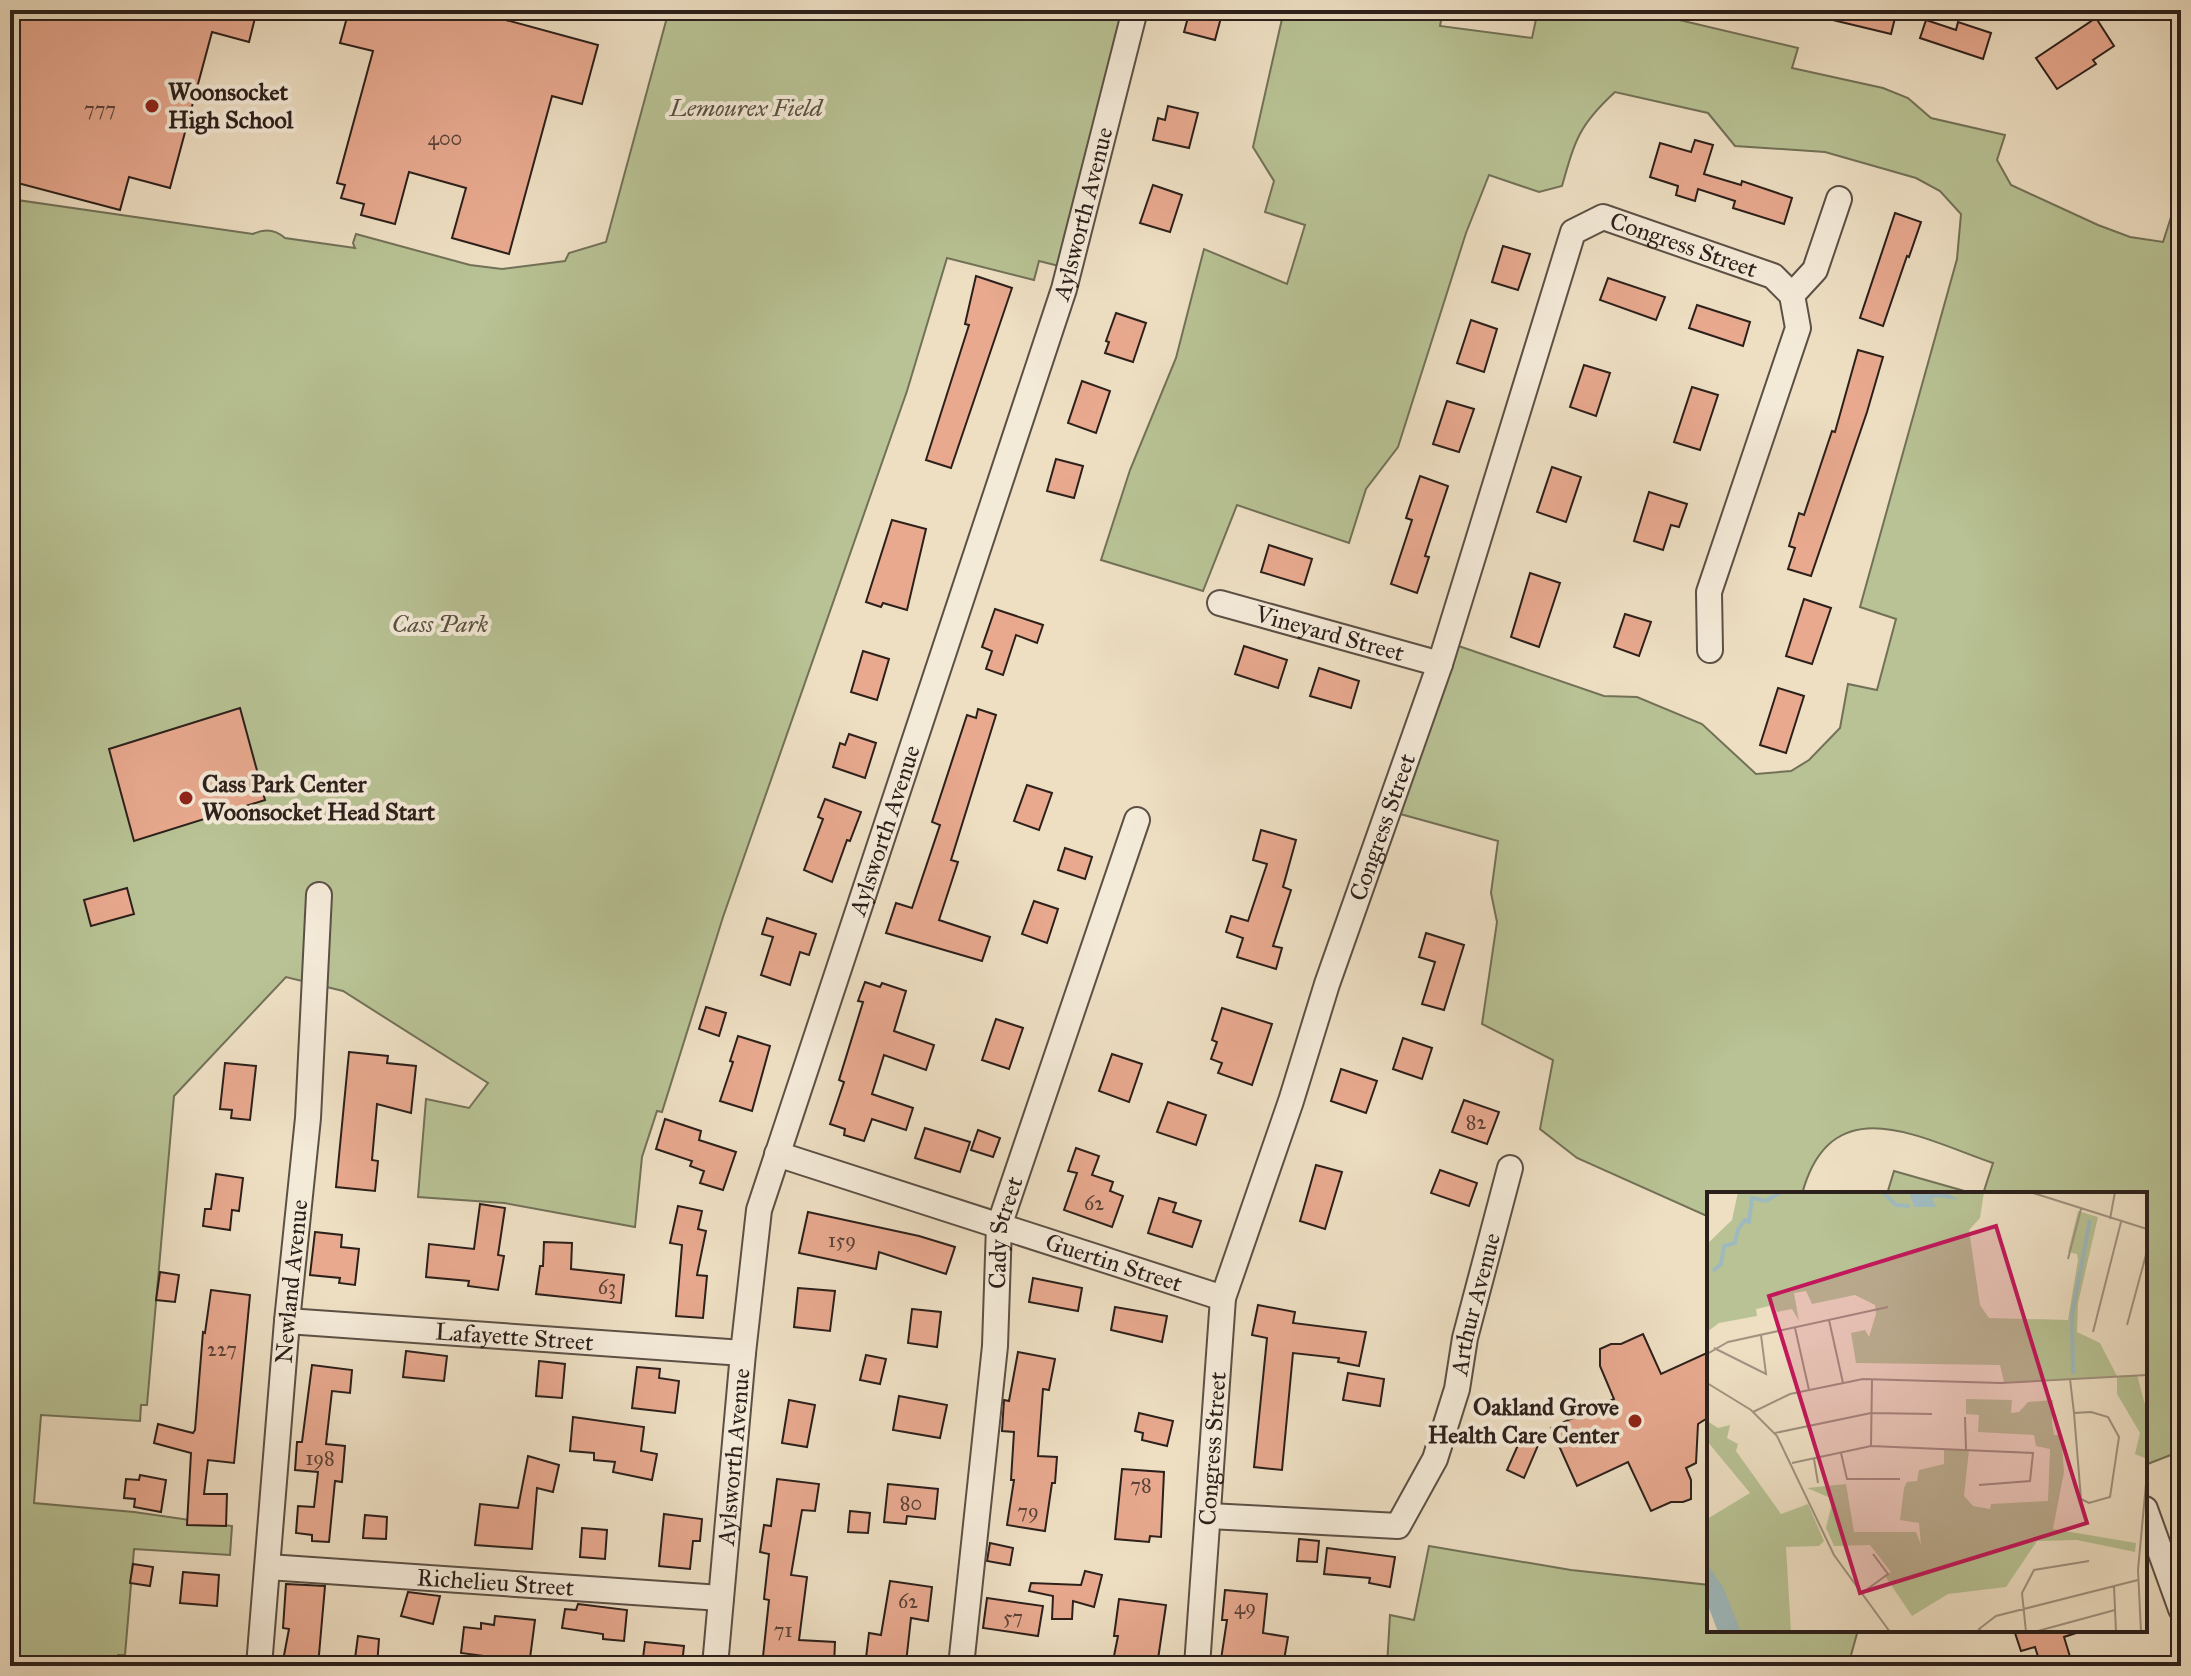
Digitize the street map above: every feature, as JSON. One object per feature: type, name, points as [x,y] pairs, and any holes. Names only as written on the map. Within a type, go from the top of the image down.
[{"type":"street","name":"Aylsworth Avenue","points":[[715,1666],[759,1210],[1064,289],[1135,10]]},
{"type":"street","points":[[1710,650],[1709,592],[1798,328],[1792,295],[1815,270],[1839,199]]},
{"type":"street","name":"Congress Street","points":[[1197,1666],[1223,1298],[1291,1101],[1327,984],[1440,664],[1573,232],[1603,217],[1773,276],[1792,295]]},
{"type":"street","name":"Vineyard Street","points":[[1220,603],[1440,664]]},
{"type":"street","name":"Cady Street","points":[[961,1666],[995,1346],[999,1226],[1137,820]]},
{"type":"street","name":"Newland Avenue","points":[[259,1666],[287,1321],[308,1118],[319,895]]},
{"type":"street","name":"Guertin Street","points":[[777,1154],[1223,1298]]},
{"type":"street","name":"Arthur Avenue","points":[[1209,1516],[1398,1526],[1435,1459],[1457,1389],[1469,1323],[1510,1168]]},
{"type":"street","name":"Lafayette Street","points":[[287,1321],[743,1353]]},
{"type":"street","points":[[2147,1515],[2181,1609]]},
{"type":"street","name":"Richelieu Street","points":[[268,1567],[721,1598]]},
{"type":"green space","name":"Cass Park","points":[[669,10],[1137,10],[1067,268],[1039,261],[1034,280],[947,258],[907,391],[723,917],[662,1112],[657,1111],[642,1157],[635,1227],[504,1203],[418,1197],[426,1099],[469,1108],[488,1083],[343,991],[286,977],[174,1096],[147,1405],[141,1405],[140,1421],[41,1415],[34,1503],[134,1512],[232,1526],[230,1555],[134,1549],[125,1655],[118,1655],[117,1663],[72,1656],[71,1666],[10,1666],[10,199],[253,234],[270,231],[285,238],[355,248],[356,234],[470,265],[502,269],[565,261],[569,253],[606,242]]},
{"type":"green space","points":[[1284,10],[1443,10],[1440,26],[1532,38],[1538,10],[1637,10],[1798,48],[1792,68],[1883,88],[1908,98],[1931,118],[2005,135],[1997,160],[2011,185],[2130,237],[2163,242],[2181,186],[2181,1451],[2147,1464],[2147,1192],[1984,1192],[1993,1163],[1908,1133],[1881,1129],[1856,1130],[1834,1140],[1816,1161],[1803,1192],[1707,1192],[1707,1216],[1577,1158],[1540,1129],[1553,1060],[1482,1024],[1497,922],[1491,893],[1498,841],[1393,812],[1450,643],[1604,696],[1637,697],[1702,724],[1756,774],[1791,771],[1809,760],[1840,728],[1848,684],[1877,690],[1896,619],[1860,607],[1957,259],[1961,214],[1940,191],[1916,178],[1825,152],[1735,146],[1708,113],[1615,92],[1593,114],[1580,134],[1562,186],[1539,192],[1489,175],[1466,233],[1398,447],[1366,489],[1349,543],[1237,505],[1203,591],[1101,560],[1130,470],[1176,358],[1204,249],[1287,284],[1305,225],[1265,212],[1274,181],[1253,147]]},
{"type":"green space","points":[[1894,1171],[1968,1192],[1888,1192]]},
{"type":"green space","points":[[1429,1546],[1571,1570],[1707,1585],[1707,1632],[1857,1632],[1848,1666],[1534,1666],[1506,1661],[1499,1666],[1387,1666],[1390,1615],[1414,1620]]},
{"type":"building","name":"Woonsocket High School","points":[[10,10],[257,10],[249,42],[212,32],[170,188],[129,177],[120,210],[10,181]]},
{"type":"building","points":[[349,10],[469,10],[598,45],[582,104],[552,96],[509,254],[452,238],[466,188],[409,172],[395,224],[361,215],[364,204],[341,198],[345,185],[337,183],[373,51],[340,43]]},
{"type":"building","points":[[1190,10],[1223,10],[1215,40],[1184,32]]},
{"type":"building","points":[[1817,10],[1897,10],[1891,34],[1816,16]]},
{"type":"building","points":[[2096,18],[2114,46],[2093,60],[2096,64],[2057,89],[2036,58]]},
{"type":"building","points":[[1926,20],[1956,30],[1958,22],[1991,33],[1983,59],[1920,38]]},
{"type":"building","points":[[1168,106],[1198,113],[1189,148],[1153,140],[1158,118],[1165,120]]},
{"type":"building","points":[[1695,140],[1713,145],[1704,174],[1741,185],[1742,181],[1792,198],[1784,224],[1733,208],[1735,201],[1698,189],[1695,201],[1676,195],[1678,186],[1650,177],[1660,143],[1691,152]]},
{"type":"building","points":[[1153,185],[1182,195],[1170,232],[1140,223]]},
{"type":"building","points":[[1895,213],[1921,222],[1883,326],[1860,318]]},
{"type":"building","points":[[1503,246],[1530,254],[1518,290],[1492,282]]},
{"type":"building","points":[[976,276],[1012,288],[951,468],[926,460],[969,325],[965,324]]},
{"type":"building","points":[[1608,278],[1665,297],[1656,320],[1600,300]]},
{"type":"building","points":[[1697,305],[1750,322],[1743,346],[1689,328]]},
{"type":"building","points":[[1116,313],[1146,323],[1133,362],[1105,353]]},
{"type":"building","points":[[1471,320],[1497,329],[1484,372],[1457,363]]},
{"type":"building","points":[[1858,350],[1883,357],[1811,576],[1788,569],[1795,548],[1789,546],[1799,513],[1804,515],[1832,431],[1835,432]]},
{"type":"building","points":[[1584,365],[1610,373],[1596,416],[1570,407]]},
{"type":"building","points":[[1082,381],[1110,391],[1096,433],[1068,423]]},
{"type":"building","points":[[1692,387],[1718,395],[1700,450],[1674,442]]},
{"type":"building","points":[[1447,401],[1474,409],[1459,452],[1433,444]]},
{"type":"building","points":[[1056,459],[1083,466],[1074,498],[1047,491]]},
{"type":"building","points":[[1552,467],[1581,477],[1566,522],[1537,512]]},
{"type":"building","points":[[1420,476],[1448,486],[1425,556],[1429,557],[1417,593],[1391,584],[1412,520],[1406,518]]},
{"type":"building","points":[[1649,492],[1687,504],[1679,527],[1671,525],[1663,550],[1634,541]]},
{"type":"building","points":[[892,520],[926,529],[907,610],[866,602]]},
{"type":"building","points":[[1269,545],[1312,559],[1304,585],[1261,572]]},
{"type":"building","points":[[1530,573],[1560,583],[1539,647],[1511,637]]},
{"type":"building","points":[[1804,599],[1831,608],[1812,664],[1786,656]]},
{"type":"building","points":[[995,609],[1043,625],[1037,643],[1016,635],[1003,675],[986,669],[992,651],[982,647]]},
{"type":"building","points":[[1625,614],[1651,622],[1639,656],[1614,647]]},
{"type":"building","points":[[1244,646],[1287,660],[1278,688],[1235,674]]},
{"type":"building","points":[[863,651],[889,659],[877,700],[851,692]]},
{"type":"building","points":[[1319,668],[1359,681],[1351,708],[1310,696]]},
{"type":"building","points":[[1778,688],[1804,696],[1786,753],[1760,745]]},
{"type":"building","points":[[240,708],[265,800],[134,841],[109,749]]},
{"type":"building","points":[[978,709],[996,715],[951,860],[958,862],[939,920],[990,937],[982,961],[886,933],[896,903],[912,908],[940,825],[932,822],[967,715],[976,718]]},
{"type":"building","points":[[849,734],[876,743],[865,778],[833,767],[840,743],[845,745]]},
{"type":"building","points":[[1027,785],[1052,793],[1039,830],[1014,821]]},
{"type":"building","points":[[825,799],[861,812],[832,882],[804,870],[823,819],[818,817]]},
{"type":"building","points":[[1261,830],[1296,840],[1283,887],[1291,890],[1273,946],[1282,948],[1276,969],[1237,957],[1243,938],[1226,932],[1231,916],[1248,921],[1267,864],[1253,860]]},
{"type":"building","points":[[1065,848],[1092,857],[1085,879],[1058,870]]},
{"type":"building","points":[[127,888],[134,914],[91,926],[84,900]]},
{"type":"building","points":[[1034,901],[1058,909],[1047,943],[1022,934]]},
{"type":"building","points":[[767,918],[816,934],[809,955],[800,952],[790,985],[761,975],[773,937],[762,934]]},
{"type":"building","points":[[1426,933],[1464,945],[1444,1010],[1422,1004],[1435,962],[1419,957]]},
{"type":"building","points":[[865,982],[880,987],[882,983],[906,991],[894,1031],[934,1045],[926,1070],[884,1055],[872,1094],[913,1108],[906,1130],[872,1119],[864,1141],[844,1135],[845,1129],[830,1124],[844,1082],[839,1080],[863,1002],[858,1001]]},
{"type":"building","points":[[706,1007],[726,1013],[719,1036],[699,1029]]},
{"type":"building","points":[[1222,1008],[1272,1024],[1252,1085],[1218,1073],[1222,1063],[1211,1059],[1217,1042],[1212,1040]]},
{"type":"building","points":[[996,1019],[1023,1028],[1009,1069],[982,1060]]},
{"type":"building","points":[[738,1036],[770,1046],[752,1111],[720,1101]]},
{"type":"building","points":[[1403,1038],[1432,1048],[1422,1079],[1393,1069]]},
{"type":"building","points":[[349,1052],[388,1056],[387,1063],[416,1066],[411,1113],[377,1104],[372,1160],[378,1161],[375,1191],[336,1187]]},
{"type":"building","points":[[1112,1054],[1142,1064],[1129,1102],[1099,1091]]},
{"type":"building","points":[[225,1063],[256,1066],[250,1120],[231,1118],[232,1110],[220,1109]]},
{"type":"building","points":[[1341,1069],[1377,1081],[1366,1113],[1331,1101]]},
{"type":"building","points":[[1464,1100],[1499,1112],[1487,1144],[1452,1132]]},
{"type":"building","points":[[1168,1102],[1206,1115],[1196,1145],[1157,1132]]},
{"type":"building","points":[[665,1119],[701,1131],[699,1140],[736,1152],[723,1190],[700,1183],[704,1171],[690,1166],[692,1161],[656,1149]]},
{"type":"building","points":[[925,1128],[970,1142],[960,1172],[915,1158]]},
{"type":"building","points":[[978,1130],[1000,1138],[993,1157],[971,1150]]},
{"type":"building","points":[[1076,1148],[1099,1156],[1092,1175],[1113,1182],[1110,1191],[1123,1196],[1112,1227],[1064,1210],[1077,1173],[1068,1171]]},
{"type":"building","points":[[1316,1165],[1342,1172],[1325,1229],[1300,1221]]},
{"type":"building","points":[[1440,1170],[1477,1183],[1469,1206],[1431,1193]]},
{"type":"building","points":[[216,1174],[243,1178],[239,1211],[232,1210],[230,1230],[203,1226],[205,1209],[211,1209]]},
{"type":"building","points":[[1159,1198],[1176,1203],[1173,1212],[1201,1221],[1192,1247],[1148,1233]]},
{"type":"building","points":[[480,1204],[505,1208],[498,1255],[504,1256],[498,1290],[468,1286],[469,1281],[426,1277],[429,1244],[474,1249]]},
{"type":"building","points":[[678,1206],[702,1211],[698,1229],[706,1231],[697,1275],[707,1276],[703,1318],[676,1316],[682,1245],[670,1243]]},
{"type":"building","points":[[808,1212],[955,1247],[946,1274],[879,1252],[876,1269],[799,1253]]},
{"type":"building","points":[[315,1232],[342,1235],[341,1247],[359,1249],[355,1285],[339,1283],[340,1278],[310,1275]]},
{"type":"building","points":[[544,1242],[572,1243],[571,1269],[624,1275],[621,1303],[536,1294],[540,1266],[543,1266]]},
{"type":"building","points":[[160,1272],[179,1275],[175,1302],[156,1300]]},
{"type":"building","points":[[1033,1278],[1082,1288],[1078,1311],[1029,1302]]},
{"type":"building","points":[[798,1288],[835,1291],[830,1331],[794,1327]]},
{"type":"building","points":[[211,1290],[250,1295],[234,1463],[208,1460],[204,1494],[227,1494],[226,1526],[187,1525],[191,1453],[154,1443],[158,1424],[193,1433],[195,1430],[203,1332]]},
{"type":"building","points":[[1258,1305],[1295,1312],[1293,1323],[1366,1332],[1359,1366],[1338,1362],[1339,1358],[1293,1353],[1282,1470],[1254,1467],[1267,1338],[1252,1335]]},
{"type":"building","points":[[1115,1307],[1167,1316],[1162,1342],[1111,1330]]},
{"type":"building","points":[[912,1309],[941,1312],[937,1347],[908,1343]]},
{"type":"building","name":"Oakland Grove Health Care Center","points":[[1643,1334],[1661,1374],[1707,1353],[1707,1418],[1698,1424],[1696,1463],[1686,1468],[1691,1480],[1691,1499],[1671,1502],[1651,1511],[1628,1462],[1577,1486],[1551,1428],[1614,1399],[1600,1366],[1600,1349]]},
{"type":"building","points":[[406,1351],[447,1356],[444,1381],[403,1377]]},
{"type":"building","points":[[1018,1352],[1055,1359],[1049,1390],[1043,1389],[1038,1456],[1057,1457],[1045,1531],[1007,1525],[1014,1480],[1011,1480],[1014,1432],[1002,1431],[1004,1400],[1009,1401]]},
{"type":"building","points":[[866,1355],[886,1359],[880,1384],[860,1380]]},
{"type":"building","points":[[539,1361],[565,1364],[562,1398],[536,1396]]},
{"type":"building","points":[[312,1365],[352,1370],[350,1393],[332,1391],[326,1444],[345,1446],[342,1482],[335,1481],[329,1542],[312,1541],[312,1535],[296,1533],[298,1506],[314,1507],[318,1472],[295,1470],[297,1442],[302,1442]]},
{"type":"building","points":[[637,1367],[660,1369],[659,1378],[679,1381],[675,1413],[632,1408]]},
{"type":"building","points":[[1348,1373],[1384,1379],[1380,1406],[1343,1400]]},
{"type":"building","points":[[899,1396],[947,1405],[940,1438],[893,1430]]},
{"type":"building","points":[[789,1400],[815,1405],[807,1447],[782,1443]]},
{"type":"building","points":[[1139,1413],[1173,1421],[1167,1446],[1142,1440],[1143,1433],[1135,1431]]},
{"type":"building","points":[[573,1417],[644,1427],[641,1451],[657,1454],[652,1480],[613,1472],[615,1462],[594,1460],[594,1453],[570,1451]]},
{"type":"building","points":[[1525,1429],[1542,1436],[1524,1478],[1507,1470]]},
{"type":"building","points":[[528,1456],[559,1465],[553,1492],[537,1488],[532,1549],[475,1545],[480,1504],[518,1508]]},
{"type":"building","points":[[1122,1469],[1164,1472],[1161,1537],[1150,1536],[1149,1542],[1115,1539]]},
{"type":"building","points":[[140,1475],[166,1480],[161,1512],[134,1507],[135,1499],[124,1498],[126,1479],[139,1480]]},
{"type":"building","points":[[777,1479],[819,1484],[815,1511],[802,1510],[791,1575],[807,1577],[799,1640],[835,1642],[834,1665],[786,1662],[786,1666],[762,1666],[769,1600],[764,1599],[769,1554],[760,1552],[764,1525],[771,1526]]},
{"type":"building","points":[[888,1484],[938,1489],[935,1519],[907,1516],[906,1524],[884,1522]]},
{"type":"building","points":[[850,1511],[870,1513],[868,1533],[848,1532]]},
{"type":"building","points":[[664,1514],[702,1519],[700,1541],[693,1541],[690,1569],[659,1566]]},
{"type":"building","points":[[365,1515],[387,1517],[386,1539],[363,1538]]},
{"type":"building","points":[[582,1528],[607,1530],[605,1559],[580,1557]]},
{"type":"building","points":[[1299,1539],[1319,1541],[1317,1562],[1297,1561]]},
{"type":"building","points":[[990,1543],[1013,1548],[1010,1565],[987,1561]]},
{"type":"building","points":[[1327,1548],[1395,1557],[1390,1587],[1369,1583],[1370,1578],[1324,1574]]},
{"type":"building","points":[[133,1564],[153,1567],[150,1586],[130,1583]]},
{"type":"building","points":[[1085,1571],[1102,1575],[1094,1607],[1073,1601],[1072,1619],[1052,1619],[1053,1596],[1029,1591],[1031,1583],[1081,1585]]},
{"type":"building","points":[[183,1572],[219,1575],[217,1606],[180,1603]]},
{"type":"building","points":[[890,1581],[932,1587],[928,1621],[911,1618],[906,1663],[866,1658],[869,1633],[881,1635]]},
{"type":"building","points":[[286,1584],[325,1586],[318,1666],[282,1666],[289,1629],[283,1628]]},
{"type":"building","points":[[1225,1590],[1267,1594],[1263,1633],[1288,1637],[1283,1666],[1220,1666],[1227,1620],[1222,1620]]},
{"type":"building","points":[[408,1592],[440,1596],[433,1624],[401,1616]]},
{"type":"building","points":[[987,1598],[1043,1606],[1038,1636],[983,1628]]},
{"type":"building","points":[[1119,1599],[1166,1605],[1157,1666],[1112,1666],[1118,1636],[1114,1636]]},
{"type":"building","points":[[578,1604],[627,1610],[624,1641],[603,1639],[603,1634],[562,1628],[565,1609],[576,1610]]},
{"type":"building","points":[[495,1616],[535,1620],[529,1666],[490,1666],[492,1657],[461,1653],[464,1627],[481,1629],[481,1623],[494,1625]]},
{"type":"building","points":[[2015,1632],[2076,1632],[2064,1637],[2072,1663],[2041,1666],[2035,1647],[2021,1651]]},
{"type":"building","points":[[358,1636],[379,1639],[377,1666],[354,1666]]},
{"type":"building","points":[[645,1642],[684,1646],[682,1664],[642,1666]]},
{"type":"place","name":"Woonsocket High School","points":[[152,106]]},
{"type":"place","name":"Cass Park Center Woonsocket Head Start","points":[[186,798]]},
{"type":"place","name":"Oakland Grove Health Care Center","points":[[1635,1421]]},
{"type":"park label","name":"Lemourex Field","points":[[746,108]]}]
